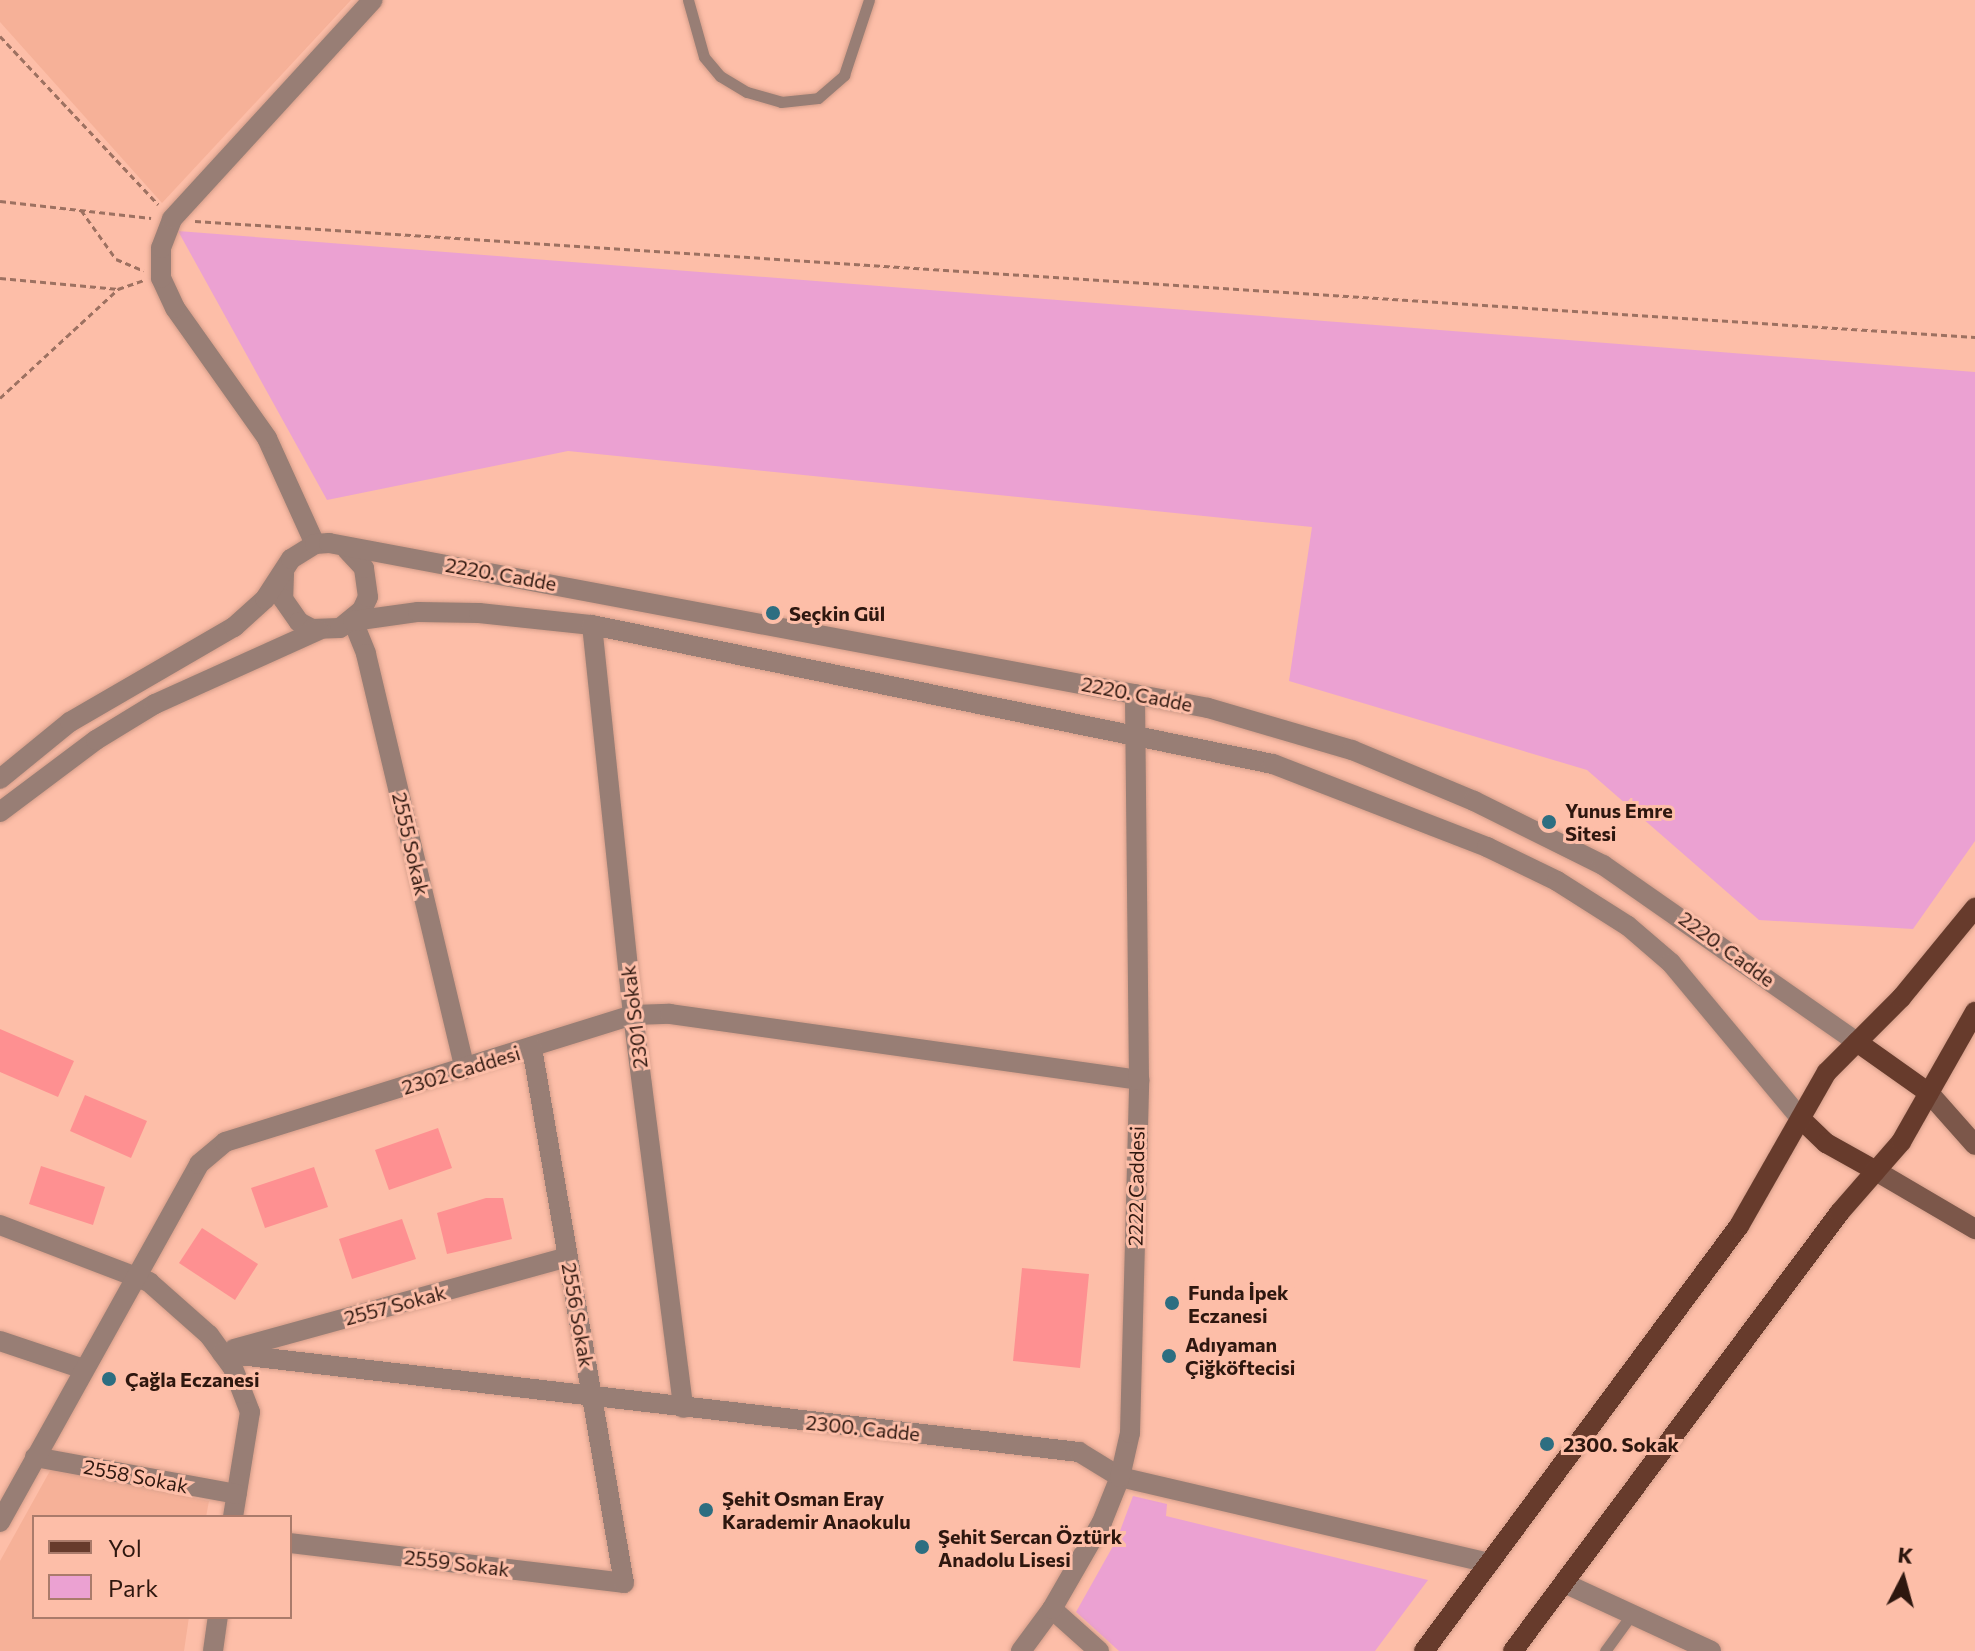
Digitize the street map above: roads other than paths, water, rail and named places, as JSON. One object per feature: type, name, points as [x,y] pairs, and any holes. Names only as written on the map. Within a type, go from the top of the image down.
[{"type":"main road","points":[[1424,1651],[1739,1226],[1827,1072],[1942,951],[1975,908]]},
{"type":"main road","points":[[1513,1651],[1840,1212],[1901,1142],[1975,1012]]},
{"type":"main road","points":[[1857,1042],[1929,1093],[1975,1145]]},
{"type":"main road","points":[[1801,1119],[1826,1143],[1975,1229]]},
{"type":"street","points":[[0,779],[70,722],[234,627],[265,599],[291,559],[315,544],[267,438],[183,321],[161,278],[161,248],[172,219],[373,0]]},
{"type":"street","name":"2220. Cadde","points":[[315,544],[1135,694],[1282,727],[1474,801],[1653,895],[1857,1042]]},
{"type":"street","points":[[343,547],[355,556],[369,582],[362,610],[353,621]]},
{"type":"street","points":[[291,559],[284,571],[283,599],[299,622],[319,630]]},
{"type":"street","name":"2220. Cadde","points":[[0,812],[96,740],[155,704],[319,630],[353,621],[433,612],[592,625],[1136,733],[1273,764],[1340,787],[1557,881],[1628,926],[1671,963],[1801,1119]]},
{"type":"street","name":"2555 Sokak","points":[[353,621],[366,654],[465,1069]]},
{"type":"street","name":"2301 Sokak","points":[[592,625],[633,1015],[683,1408]]},
{"type":"street","name":"2222 Caddesi","points":[[1021,1651],[1052,1609],[1102,1522],[1120,1477],[1130,1433],[1139,1080],[1135,694]]},
{"type":"street","name":"2302 Caddesi","points":[[0,1522],[134,1276],[199,1164],[215,1146],[633,1015],[670,1014],[1139,1080]]},
{"type":"street","name":"2556 Sokak","points":[[532,1048],[624,1583]]},
{"type":"street","points":[[0,1225],[134,1276],[180,1304],[222,1353],[244,1391],[250,1412],[233,1515]]},
{"type":"street","name":"2557 Sokak","points":[[222,1353],[568,1257]]},
{"type":"street","points":[[0,1341],[83,1369]]},
{"type":"street","name":"2300. Cadde","points":[[222,1353],[1079,1452],[1120,1477],[1489,1563]]},
{"type":"street","name":"2558 Sokak","points":[[35,1457],[237,1494]]},
{"type":"street","name":"2559 Sokak","points":[[292,1543],[624,1583]]},
{"type":"street","points":[[1564,1583],[1711,1651]]},
{"type":"street","points":[[1052,1609],[1099,1651]]},
{"type":"street","points":[[213,1651],[218,1619]]},
{"type":"lane","points":[[688,0],[704,57],[720,76],[747,92],[781,102],[818,98],[844,75],[869,0]]},
{"type":"lane","points":[[1605,1651],[1632,1614]]},
{"type":"place","name":"Seçkin Gül","points":[[773,613]]},
{"type":"place","name":"Yunus Emre Sitesi","points":[[1549,822]]},
{"type":"place","name":"Funda İpek Eczanesi","points":[[1172,1303]]},
{"type":"place","name":"Adıyaman Çiğköftecisi","points":[[1169,1356]]},
{"type":"place","name":"Çağla Eczanesi","points":[[109,1379]]},
{"type":"place","name":"2300. Sokak","points":[[1547,1444]]},
{"type":"place","name":"Şehit Osman Eray Karademir Anaokulu","points":[[706,1510]]},
{"type":"place","name":"Şehit Sercan Öztürk Anadolu Lisesi","points":[[922,1547]]}]
